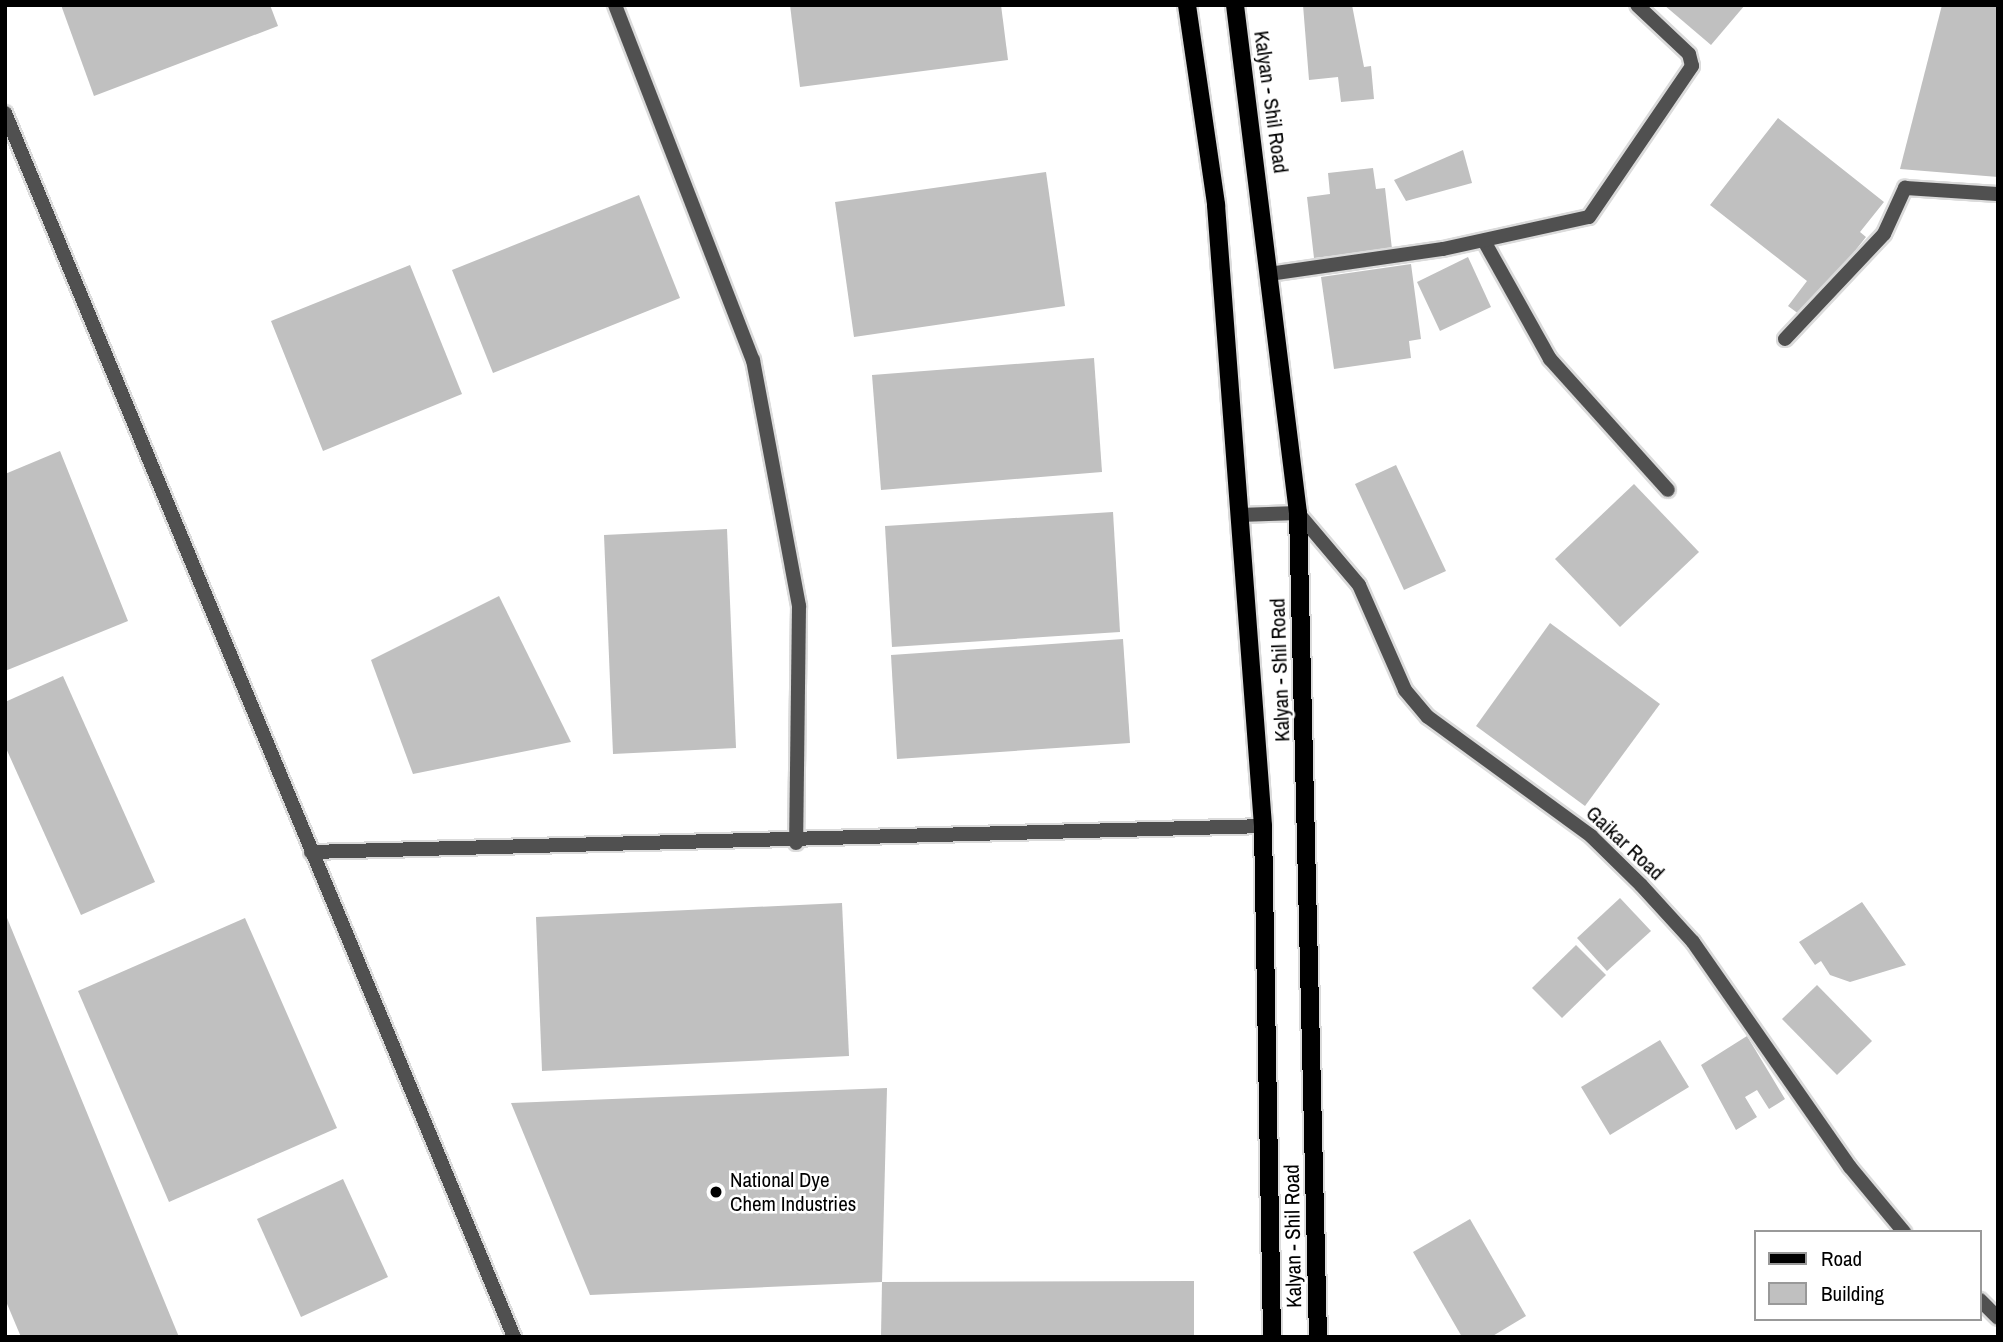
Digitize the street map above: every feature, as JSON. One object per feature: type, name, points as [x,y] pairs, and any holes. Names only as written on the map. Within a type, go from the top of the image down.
[{"type":"main road","name":"Kalyan - Shil Road","points":[[1187,5],[1216,205],[1263,826],[1272,1337]]},
{"type":"main road","name":"Kalyan - Shil Road","points":[[1235,5],[1298,513],[1318,1337]]},
{"type":"street","points":[[615,5],[753,360],[799,607],[796,843]]},
{"type":"street","points":[[1269,274],[1484,241],[1589,217],[1692,66],[1689,54],[1637,5]]},
{"type":"street","points":[[5,113],[514,1337]]},
{"type":"street","points":[[1785,339],[1884,234],[1905,188],[1998,194]]},
{"type":"street","points":[[1484,241],[1550,359],[1668,490]]},
{"type":"street","points":[[1239,516],[1298,513]]},
{"type":"street","name":"Gaikar Road","points":[[1298,513],[1359,585],[1405,690],[1428,717],[1591,836],[1641,885],[1693,942],[1850,1167],[1902,1230]]},
{"type":"street","points":[[311,852],[796,843],[1263,826]]},
{"type":"building","points":[[61,5],[270,5],[278,26],[94,96]]},
{"type":"building","points":[[790,5],[1001,5],[1008,60],[800,87]]},
{"type":"building","points":[[1303,5],[1352,5],[1364,67],[1371,66],[1374,99],[1341,102],[1338,77],[1309,80]]},
{"type":"building","points":[[1664,5],[1745,5],[1711,45]]},
{"type":"building","points":[[1942,5],[1998,5],[1998,177],[1900,169]]},
{"type":"building","points":[[1778,118],[1884,202],[1860,232],[1866,237],[1803,317],[1788,306],[1807,281],[1710,205]]},
{"type":"building","points":[[1463,150],[1472,183],[1406,201],[1394,180]]},
{"type":"building","points":[[1373,168],[1376,189],[1385,188],[1392,249],[1314,258],[1307,197],[1330,194],[1328,173]]},
{"type":"building","points":[[1046,172],[1065,306],[854,337],[835,202]]},
{"type":"building","points":[[639,195],[680,298],[493,373],[452,270]]},
{"type":"building","points":[[1468,257],[1491,307],[1440,331],[1417,282]]},
{"type":"building","points":[[1411,264],[1421,339],[1409,341],[1411,358],[1334,369],[1321,277]]},
{"type":"building","points":[[410,265],[462,394],[323,451],[271,321]]},
{"type":"building","points":[[1094,358],[1102,472],[881,490],[872,375]]},
{"type":"building","points":[[60,451],[128,621],[5,671],[5,474]]},
{"type":"building","points":[[1396,465],[1446,571],[1404,590],[1355,484]]},
{"type":"building","points":[[1634,484],[1699,552],[1620,627],[1555,559]]},
{"type":"building","points":[[1113,512],[1120,632],[892,647],[885,526]]},
{"type":"building","points":[[727,529],[736,748],[613,754],[604,535]]},
{"type":"building","points":[[499,596],[571,742],[413,774],[371,660]]},
{"type":"building","points":[[1550,623],[1660,704],[1585,806],[1476,726]]},
{"type":"building","points":[[1123,639],[1130,743],[897,759],[891,655]]},
{"type":"building","points":[[63,676],[155,882],[81,915],[5,746],[5,702]]},
{"type":"building","points":[[1620,898],[1651,931],[1607,971],[1577,938]]},
{"type":"building","points":[[1862,902],[1906,965],[1850,982],[1830,975],[1821,961],[1815,965],[1799,942]]},
{"type":"building","points":[[842,903],[849,1056],[542,1071],[536,917]]},
{"type":"building","points":[[5,913],[179,1337],[21,1337],[5,1299]]},
{"type":"building","points":[[245,918],[337,1128],[169,1202],[78,991]]},
{"type":"building","points":[[1576,945],[1606,975],[1562,1018],[1532,988]]},
{"type":"building","points":[[1817,985],[1872,1041],[1837,1075],[1782,1019]]},
{"type":"building","points":[[1747,1036],[1785,1099],[1769,1109],[1757,1090],[1745,1097],[1757,1117],[1736,1130],[1701,1065]]},
{"type":"building","points":[[1660,1040],[1689,1087],[1610,1135],[1581,1087]]},
{"type":"building","name":"National Dye Chem Industries","points":[[887,1088],[882,1282],[590,1295],[511,1103]]},
{"type":"building","points":[[343,1179],[388,1277],[301,1317],[257,1219]]},
{"type":"building","points":[[1470,1219],[1526,1316],[1491,1337],[1462,1337],[1413,1252]]},
{"type":"building","points":[[1194,1281],[1194,1337],[881,1337],[882,1282]]},
{"type":"place","name":"National Dye Chem Industries","points":[[716,1192]]}]
